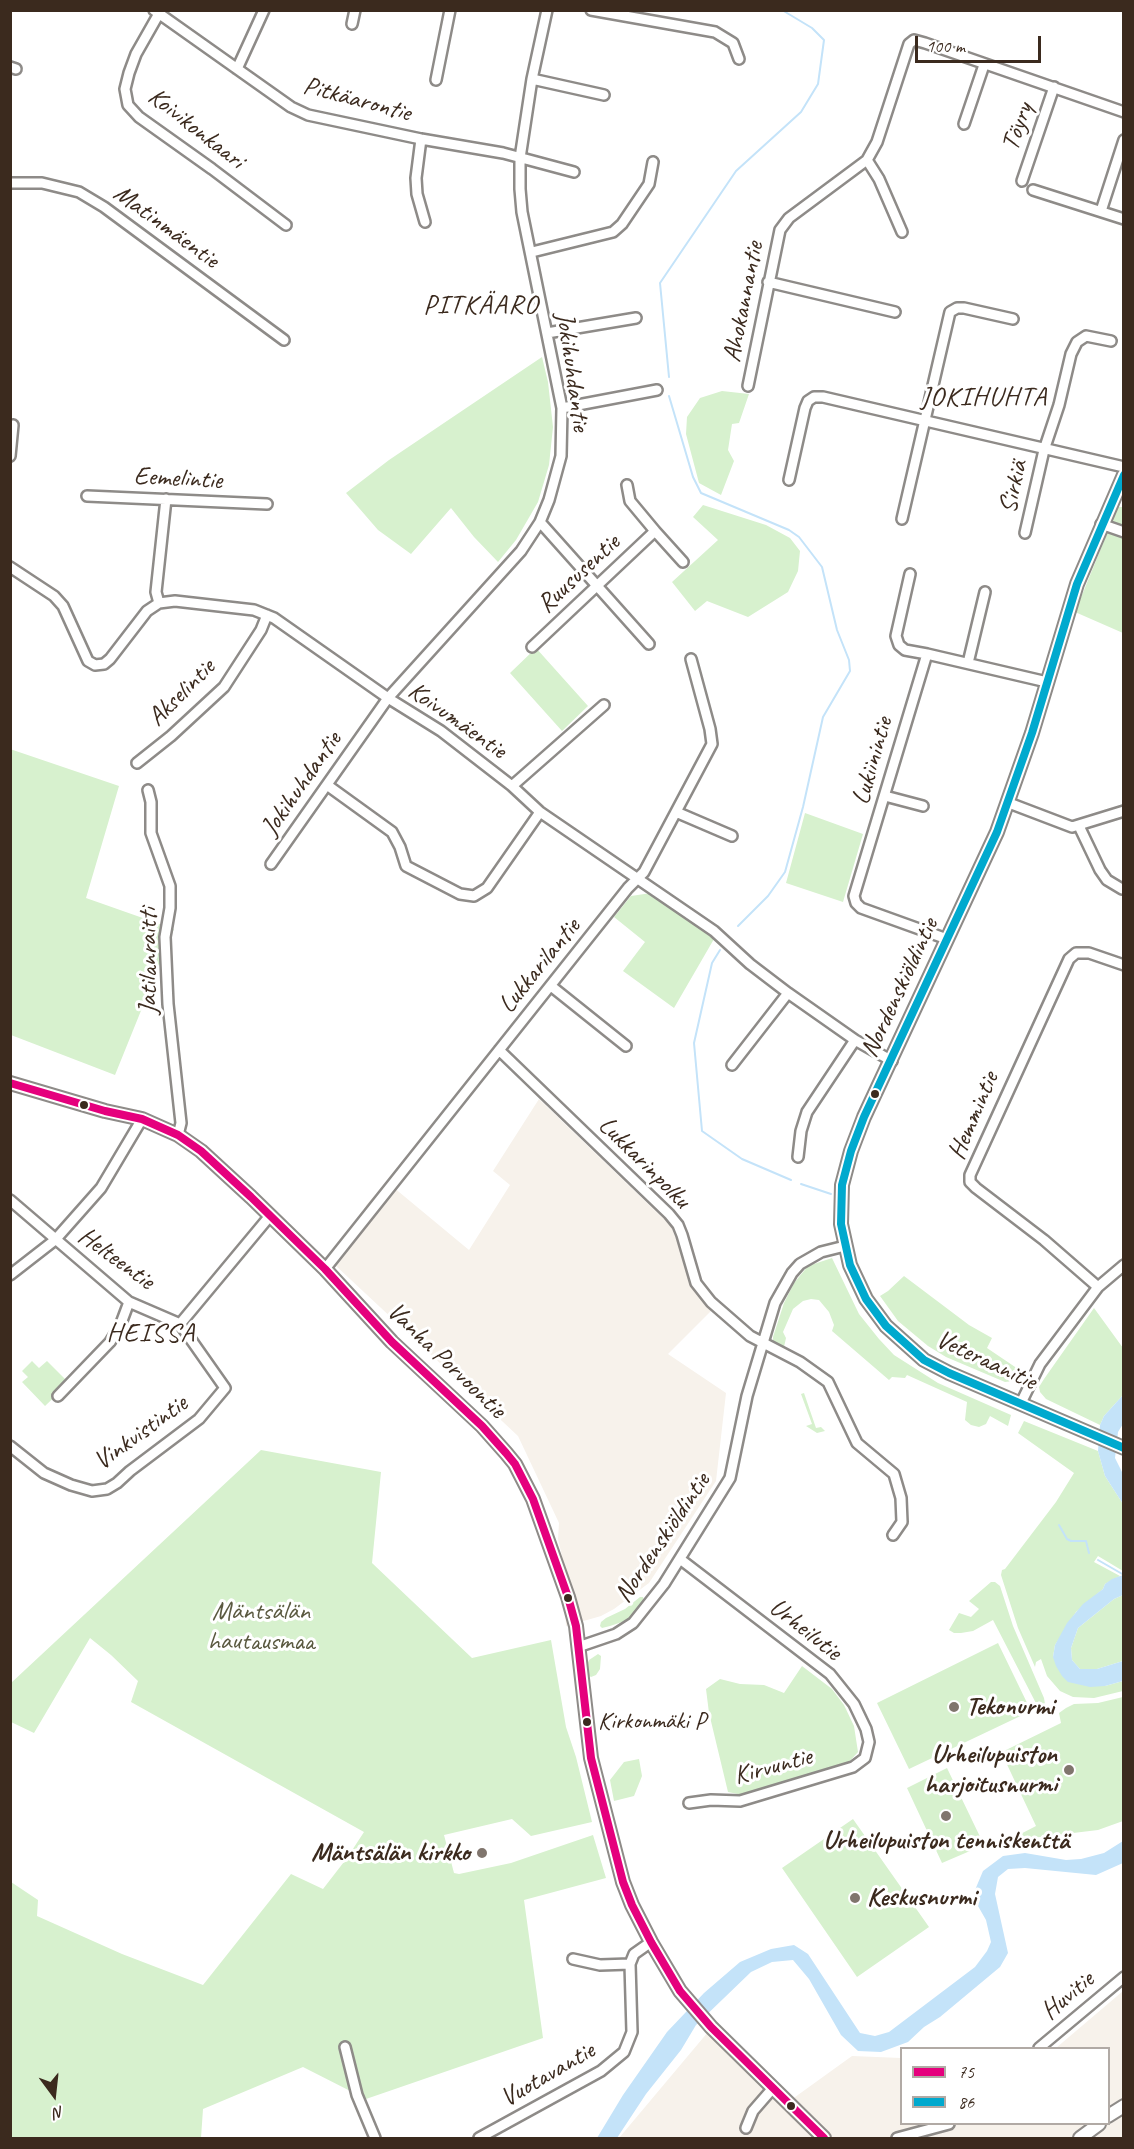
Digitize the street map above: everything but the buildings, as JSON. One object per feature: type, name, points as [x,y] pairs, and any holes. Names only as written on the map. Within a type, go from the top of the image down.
[{"type":"main road","name":"Nordenskiöldintie","points":[[845,1246],[841,1224],[844,1174],[864,1117],[986,859],[1009,803],[1077,584],[1124,475]]},
{"type":"main road","name":"Vanha Porvoontie","points":[[10,1083],[105,1111],[142,1119],[178,1135],[251,1197],[325,1269],[392,1341],[482,1426],[515,1464],[544,1524],[576,1626],[591,1758],[623,1882],[651,1942],[680,1991],[711,2027],[825,2139]]},
{"type":"main road","name":"Veteraanitie","points":[[845,1246],[850,1265],[866,1299],[886,1326],[924,1360],[949,1373],[1124,1448]]},
{"type":"main road","points":[[1110,2115],[1124,2106]]},
{"type":"main road","points":[[1080,2139],[1098,2125]]},
{"type":"street","points":[[237,69],[264,10]]},
{"type":"street","points":[[352,24],[355,10]]},
{"type":"street","points":[[436,80],[450,10]]},
{"type":"street","name":"Jokihuhdantie","points":[[271,864],[388,698],[521,551],[540,522],[549,500],[561,456],[562,408],[532,252],[522,213],[520,158],[532,79],[547,10]]},
{"type":"street","points":[[591,10],[716,32],[733,43],[739,59]]},
{"type":"street","name":"Pitkäarontie","points":[[158,12],[291,107],[308,115],[421,139],[503,153],[574,172]]},
{"type":"street","name":"Koivikonkaari","points":[[158,12],[136,54],[129,74],[125,89],[128,105],[139,117],[212,168],[286,225]]},
{"type":"street","name":"Ahokannantie","points":[[748,386],[780,230],[789,218],[867,160],[877,142],[909,44],[914,40],[1124,112]]},
{"type":"street","points":[[964,124],[984,64]]},
{"type":"street","points":[[532,79],[604,96]]},
{"type":"street","name":"Töyry","points":[[1022,181],[1054,87]]},
{"type":"street","points":[[421,139],[416,178],[417,194],[425,222]]},
{"type":"street","points":[[1101,211],[1124,140]]},
{"type":"street","points":[[867,160],[879,179],[902,232]]},
{"type":"street","points":[[532,252],[613,232],[622,224],[649,184],[653,162]]},
{"type":"street","name":"Matinmäentie","points":[[10,183],[42,183],[79,192],[104,207],[284,340]]},
{"type":"street","points":[[1033,190],[1124,219]]},
{"type":"street","points":[[768,282],[895,312]]},
{"type":"street","points":[[902,519],[950,312],[957,308],[964,308],[1013,319]]},
{"type":"street","points":[[547,333],[636,318]]},
{"type":"street","name":"Sirkiä","points":[[1025,533],[1044,450],[1059,405],[1071,354],[1077,342],[1086,336],[1111,341]]},
{"type":"street","points":[[562,408],[657,390]]},
{"type":"street","points":[[789,480],[805,408],[808,401],[814,397],[823,396],[1044,450],[1124,467]]},
{"type":"street","points":[[10,456],[13,424]]},
{"type":"street","name":"Ruususentie","points":[[627,485],[630,501],[683,562]]},
{"type":"street","name":"Eemelintie","points":[[87,496],[267,504]]},
{"type":"street","points":[[10,567],[54,596],[63,606],[88,661],[95,665],[104,664],[147,612],[159,603],[156,592],[166,499]]},
{"type":"street","points":[[540,522],[649,644]]},
{"type":"street","points":[[1101,524],[1124,532]]},
{"type":"street","name":"Ruususentie","points":[[532,647],[655,531]]},
{"type":"street","points":[[910,574],[896,636],[899,645],[905,650],[1047,682]]},
{"type":"street","points":[[968,663],[985,592]]},
{"type":"street","name":"Koivumäentie","points":[[159,603],[175,601],[254,610],[285,625],[388,698],[441,730],[512,786],[540,812],[639,878],[714,932],[788,993],[855,1040],[892,1060]]},
{"type":"street","name":"Akselintie","points":[[137,763],[171,736],[224,687],[261,630],[267,615]]},
{"type":"street","name":"Lukiinintie","points":[[927,654],[854,896],[861,909],[947,939]]},
{"type":"street","name":"Lukkarilantie","points":[[325,1269],[628,888],[639,878],[712,744],[691,659]]},
{"type":"street","points":[[512,786],[604,705]]},
{"type":"street","points":[[327,785],[392,832],[406,866],[460,894],[474,896],[487,888],[540,812]]},
{"type":"street","name":"Jatilanraitti","points":[[148,790],[151,802],[151,833],[170,886],[170,909],[165,937],[168,1004],[182,1123],[178,1135]]},
{"type":"street","points":[[885,796],[923,806]]},
{"type":"street","points":[[1009,803],[1065,826],[1079,826],[1124,811]]},
{"type":"street","points":[[676,812],[732,836]]},
{"type":"street","points":[[1079,826],[1100,870],[1107,880],[1122,889]]},
{"type":"street","name":"Hemmintie","points":[[1098,1287],[970,1182],[973,1166],[1069,959],[1076,953],[1089,953],[1124,965]]},
{"type":"street","points":[[551,986],[626,1046]]},
{"type":"street","points":[[732,1065],[788,993]]},
{"type":"street","points":[[798,1157],[801,1131],[807,1112],[855,1040]]},
{"type":"street","name":"Lukkarinpolku","points":[[499,1050],[669,1214],[678,1225],[696,1283],[703,1293],[733,1322],[762,1343],[800,1362],[828,1382],[857,1443],[894,1474],[901,1498],[902,1522],[893,1535]]},
{"type":"street","points":[[10,1275],[55,1240],[101,1188],[142,1119]]},
{"type":"street","name":"Helteentie","points":[[10,1200],[129,1302],[180,1324],[225,1388]]},
{"type":"street","points":[[180,1324],[269,1217]]},
{"type":"street","name":"Nordenskiöldintie","points":[[578,1647],[616,1634],[633,1623],[650,1603],[680,1559],[730,1478],[747,1396],[775,1303],[792,1273],[811,1256],[845,1246]]},
{"type":"street","points":[[1022,1403],[1040,1364],[1098,1287],[1124,1265]]},
{"type":"street","points":[[58,1395],[110,1342],[120,1326],[129,1302]]},
{"type":"street","name":"Vinkvistintie","points":[[10,1446],[44,1473],[71,1485],[92,1491],[107,1489],[199,1419],[225,1388]]},
{"type":"street","name":"Urheilutie","points":[[680,1559],[832,1676],[854,1704],[866,1729],[869,1742],[865,1758]]},
{"type":"street","name":"Kirvuntie","points":[[688,1803],[711,1800],[740,1802],[853,1767],[865,1758]]},
{"type":"street","points":[[573,1959],[600,1965],[630,1964],[634,1954],[651,1942]]},
{"type":"street","name":"Vuotavantie","points":[[479,2139],[601,2071],[624,2052],[632,2032],[630,1964]]},
{"type":"street","name":"Huvitie","points":[[1041,2047],[1124,1977]]},
{"type":"street","points":[[1049,2040],[1054,2047]]},
{"type":"street","points":[[345,2048],[357,2095],[375,2139]]},
{"type":"street","points":[[746,2128],[753,2111],[773,2088]]},
{"type":"street","points":[[897,2139],[946,2125]]},
{"type":"shaded area","points":[[539,1099],[671,1226],[694,1285],[711,1311],[668,1354],[726,1393],[716,1481],[649,1583],[601,1616],[566,1626],[562,1556],[558,1539],[559,1523],[518,1436],[335,1265],[367,1204],[387,1182],[469,1250],[510,1185],[493,1171]]},
{"type":"shaded area","points":[[1123,1991],[1123,2138],[619,2138],[708,2032],[784,2105],[852,2056],[900,2058],[900,2125],[1110,2125],[1110,2047],[1057,2047]]},
{"type":"green space","points":[[542,357],[548,382],[553,427],[549,465],[538,502],[516,540],[498,562],[451,508],[411,554],[378,530],[346,493],[389,460]]},
{"type":"green space","points":[[722,391],[749,394],[739,423],[732,424],[728,450],[734,461],[721,495],[699,483],[686,434],[687,417],[700,398]]},
{"type":"green space","points":[[703,505],[766,525],[790,538],[800,551],[798,571],[788,592],[748,617],[707,601],[695,611],[672,582],[718,540],[693,517]]},
{"type":"green space","points":[[1118,507],[1123,507],[1123,633],[1075,612]]},
{"type":"green space","points":[[536,648],[588,706],[562,731],[510,673]]},
{"type":"green space","points":[[10,749],[119,786],[86,898],[174,929],[115,1075],[11,1035]]},
{"type":"green space","points":[[805,813],[863,834],[843,902],[786,883]]},
{"type":"green space","points":[[651,893],[714,939],[674,1008],[623,971],[645,942],[614,917],[631,896]]},
{"type":"green space","points":[[832,1258],[859,1314],[894,1355],[938,1383],[1011,1415],[1008,1426],[990,1416],[986,1424],[979,1427],[971,1425],[965,1420],[967,1402],[907,1375],[905,1378],[892,1377],[889,1380],[832,1331],[834,1325],[829,1312],[819,1300],[803,1301],[793,1309],[783,1332],[786,1338],[784,1347],[777,1346],[773,1342],[773,1337],[784,1303],[794,1283],[808,1266]]},
{"type":"green space","points":[[904,1276],[969,1325],[992,1338],[987,1348],[1024,1373],[1014,1381],[1005,1382],[946,1357],[928,1346],[898,1321],[880,1296]]},
{"type":"green space","points":[[1094,1308],[1123,1348],[1123,1395],[1104,1416],[1100,1425],[1046,1399],[1039,1387]]},
{"type":"green space","points":[[32,1361],[39,1368],[47,1361],[69,1383],[45,1406],[22,1382],[28,1377],[22,1371]]},
{"type":"green space","points":[[804,1393],[816,1428],[821,1427],[825,1431],[817,1433],[806,1426],[812,1424],[801,1394]]},
{"type":"green space","points":[[1024,1421],[1098,1451],[1105,1476],[1123,1504],[1123,1571],[1098,1556],[1094,1562],[1120,1576],[1105,1584],[1103,1589],[1076,1612],[1055,1645],[1053,1657],[1105,1686],[1123,1681],[1123,1691],[1094,1698],[1073,1697],[1060,1691],[1047,1676],[1041,1659],[1036,1662],[1035,1667],[1018,1628],[1001,1575],[1002,1570],[1056,1502],[1074,1473],[1018,1433]]},
{"type":"green space","name":"Mäntsälän hautausmaa","points":[[261,1450],[381,1472],[372,1563],[472,1658],[551,1640],[566,1727],[592,1822],[531,1836],[512,1819],[444,1835],[454,1873],[459,1874],[511,1863],[593,1835],[606,1878],[524,1900],[543,2038],[366,2099],[303,2067],[203,2109],[201,2138],[11,2138],[11,1882],[38,1900],[37,1916],[122,1954],[203,1985],[291,1874],[323,1889],[364,1832],[131,1702],[138,1681],[90,1638],[34,1733],[11,1722],[11,1683]]},
{"type":"green space","points":[[991,1582],[1000,1586],[1013,1626],[1044,1698],[1045,1704],[1040,1711],[993,1620],[973,1631],[954,1633],[949,1630],[959,1613],[971,1617],[979,1609],[969,1601]]},
{"type":"green space","points":[[1123,1595],[1123,1661],[1097,1669],[1080,1669],[1072,1660],[1071,1648],[1078,1628],[1114,1599]]},
{"type":"green space","points":[[643,1597],[644,1601],[637,1612],[625,1621],[602,1628],[600,1626],[606,1618],[625,1609]]},
{"type":"green space","name":"Tekonurmi","points":[[998,1643],[1031,1711],[909,1769],[877,1703]]},
{"type":"green space","points":[[598,1654],[601,1656],[600,1669],[596,1675],[591,1677],[587,1674],[586,1667],[589,1660]]},
{"type":"green space","points":[[802,1666],[832,1689],[844,1705],[854,1726],[858,1752],[849,1762],[743,1795],[728,1792],[709,1713],[706,1689],[720,1679],[740,1684],[764,1685],[784,1693]]},
{"type":"green space","name":"Urheilupuiston harjoitusnurmi","points":[[1123,1697],[1123,1821],[1098,1830],[1007,1841],[1036,1826],[1003,1756],[1006,1750],[1061,1723],[1059,1713],[1074,1704],[1098,1703]]},
{"type":"green space","points":[[639,1759],[642,1776],[634,1796],[614,1801],[610,1780],[624,1762]]},
{"type":"green space","name":"Urheilupuiston tenniskenttä","points":[[947,1768],[984,1845],[942,1863],[907,1788]]},
{"type":"green space","name":"Keskusnurmi","points":[[853,1819],[929,1927],[857,1977],[782,1868]]},
{"type":"water","points":[[1123,1395],[1123,1424],[1118,1432],[1115,1458],[1123,1474],[1123,1504],[1105,1476],[1098,1451],[1100,1425],[1104,1416]]},
{"type":"water","points":[[1123,1575],[1123,1595],[1114,1599],[1078,1628],[1071,1648],[1072,1660],[1080,1669],[1097,1669],[1123,1661],[1123,1681],[1090,1687],[1068,1682],[1056,1666],[1053,1657],[1055,1645],[1067,1623],[1083,1604],[1103,1589],[1105,1584]]},
{"type":"water","points":[[1123,1841],[1123,1863],[1096,1875],[1025,1868],[1008,1869],[998,1877],[995,1894],[1008,1953],[1000,1967],[908,2042],[881,2052],[858,2051],[841,2035],[809,1979],[793,1960],[772,1962],[751,1972],[696,2025],[681,2050],[646,2094],[617,2138],[597,2138],[623,2095],[667,2032],[704,1993],[740,1962],[771,1949],[794,1945],[808,1954],[860,2033],[875,2036],[889,2032],[975,1967],[987,1951],[991,1942],[986,1920],[978,1906],[975,1890],[983,1871],[1003,1856],[1025,1853],[1066,1860],[1081,1859],[1104,1853]]},
{"type":"waterway","points":[[669,377],[660,283],[736,171],[801,112],[818,84],[824,40],[812,28],[782,10]]},
{"type":"waterway","points":[[669,396],[693,477],[701,493],[789,530],[799,537],[822,567],[837,630],[849,660],[850,671],[823,717],[803,807],[785,872],[768,896],[738,926]]},
{"type":"waterway","points":[[720,950],[712,963],[694,1043],[702,1131],[742,1159],[791,1180]]},
{"type":"waterway","points":[[801,1184],[831,1194]]},
{"type":"waterway","points":[[1059,1525],[1067,1539],[1086,1541],[1089,1553]]},
{"type":"waterway","points":[[1098,1560],[1124,1575]]},
{"type":"transit line","name":"86","points":[[1124,475],[1077,584],[1032,733],[997,832],[864,1117],[851,1151],[842,1185],[841,1224],[850,1265],[866,1299],[886,1326],[924,1360],[949,1373],[1124,1448]]},
{"type":"transit line","name":"75","points":[[10,1083],[105,1111],[142,1119],[178,1135],[201,1151],[325,1269],[392,1342],[482,1426],[515,1464],[533,1499],[576,1626],[591,1758],[623,1882],[632,1905],[680,1991],[711,2027],[824,2138]]},
{"type":"place","name":"Tekonurmi","points":[[954,1707]]},
{"type":"place","name":"Kirkonmäki P","points":[[587,1722]]},
{"type":"place","name":"Urheilupuiston harjoitusnurmi","points":[[1069,1770]]},
{"type":"place","name":"Urheilupuiston tenniskenttä","points":[[946,1816]]},
{"type":"place","name":"Mäntsälän kirkko","points":[[482,1853]]},
{"type":"place","name":"Keskusnurmi","points":[[855,1898]]},
{"type":"district","name":"PITKÄARO","points":[[481,306]]},
{"type":"district","name":"JOKIHUHTA","points":[[984,398]]},
{"type":"district","name":"HEISSA","points":[[151,1334]]}]
